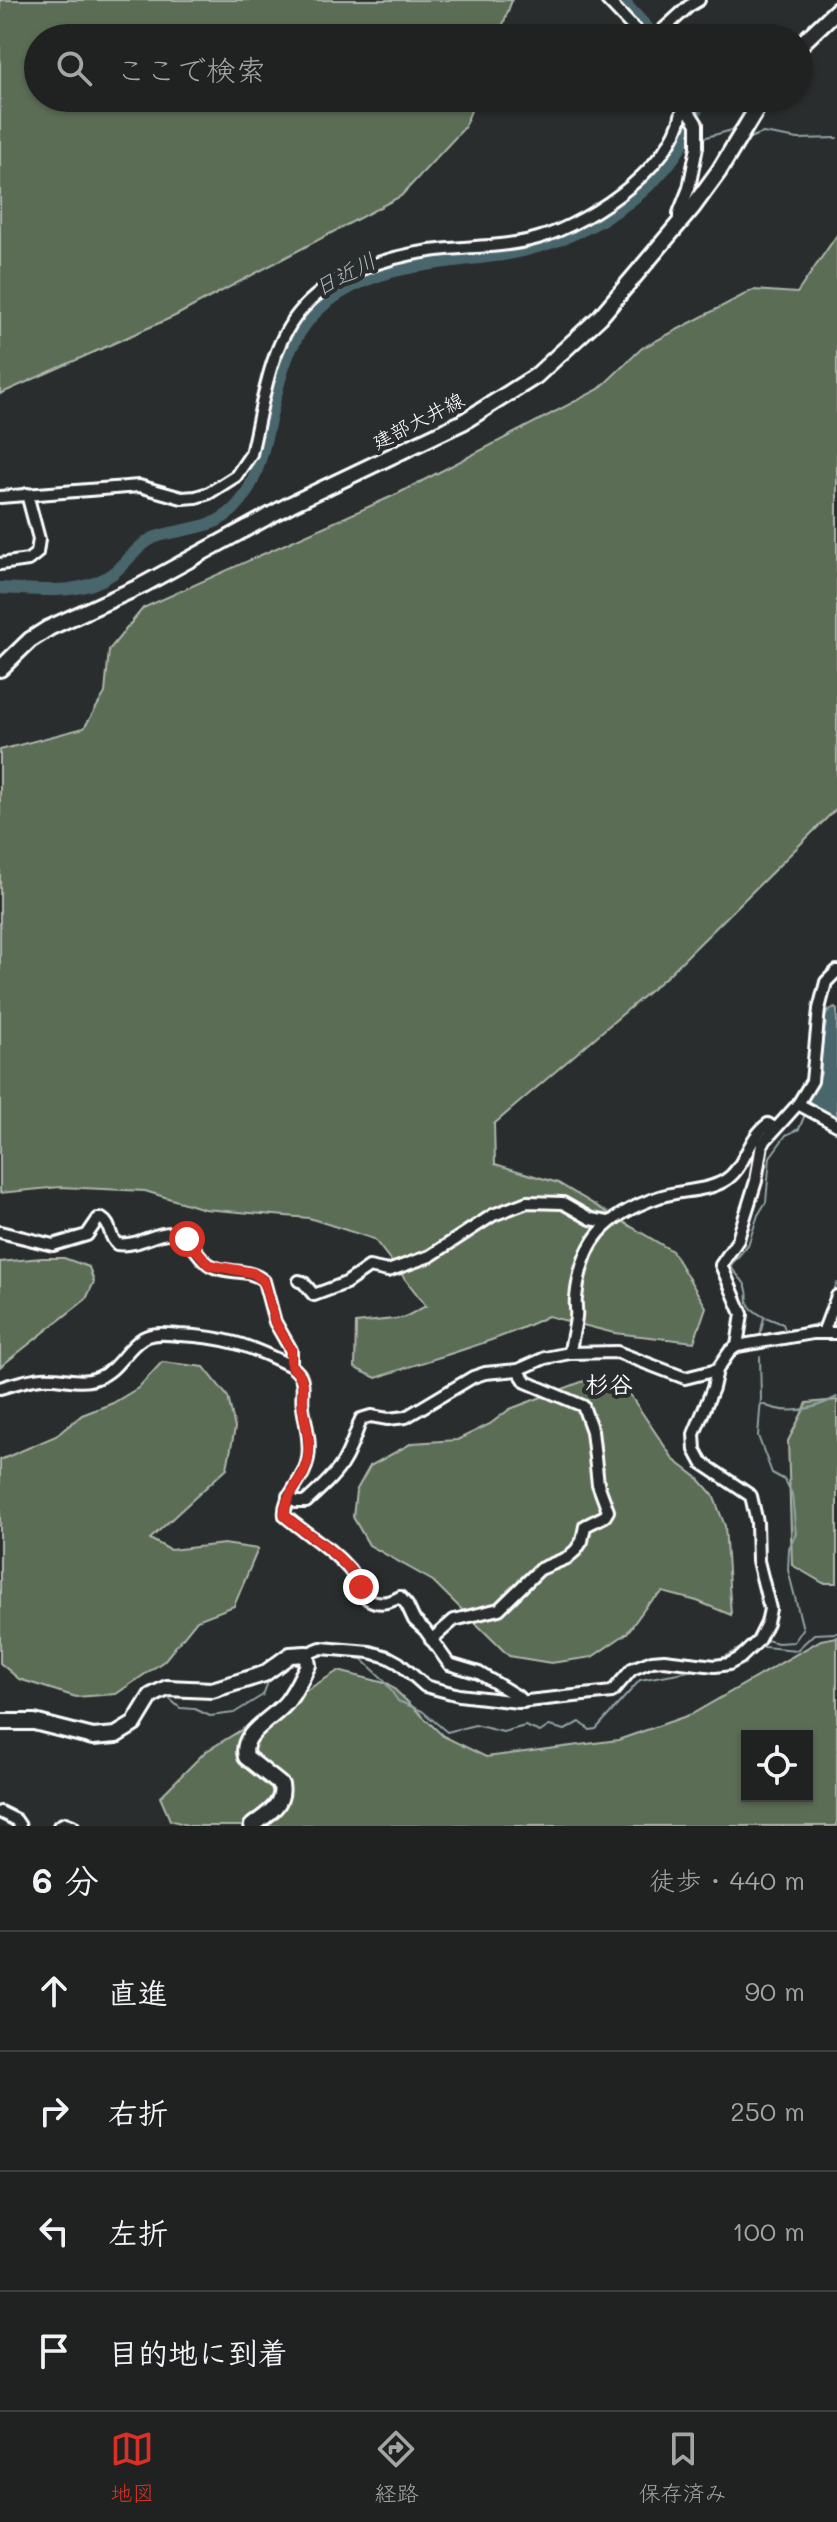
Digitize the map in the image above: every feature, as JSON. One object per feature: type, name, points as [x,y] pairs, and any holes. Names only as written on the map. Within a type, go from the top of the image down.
[{"type":"main road","points":[[813,33],[837,10]]},
{"type":"main road","name":"建部大井線","points":[[0,669],[30,640],[49,628],[141,586],[291,504],[463,422],[513,392],[579,339],[622,294],[719,171],[755,112]]},
{"type":"main road","points":[[0,1722],[34,1722],[93,1737],[116,1735],[134,1724],[148,1698],[161,1690],[173,1687],[203,1690],[222,1687],[264,1674],[290,1655],[306,1654],[308,1665],[289,1699],[244,1745],[246,1757],[281,1785],[282,1790],[278,1805],[252,1826]]},
{"type":"street","points":[[607,0],[630,24]]},
{"type":"street","points":[[670,24],[699,0]]},
{"type":"street","points":[[0,497],[139,486],[182,498],[209,493],[236,476],[244,467],[251,454],[274,359],[283,338],[305,306],[321,292],[361,270],[394,260],[429,251],[514,244],[541,238],[574,223],[595,211],[654,166],[666,151],[682,112]]},
{"type":"street","points":[[679,224],[679,213],[694,167],[697,124],[690,112]]},
{"type":"street","points":[[0,564],[28,560],[37,553],[39,539],[27,494]]},
{"type":"street","points":[[737,1346],[742,1314],[721,1265],[738,1240],[756,1181],[762,1144],[774,1128],[804,1108],[815,1072],[816,1030],[824,987],[837,971]]},
{"type":"street","points":[[804,1108],[837,1125]]},
{"type":"street","points":[[570,1353],[576,1299],[590,1243],[608,1222],[658,1197],[724,1181],[736,1172],[749,1144],[762,1129],[768,1124],[774,1128]]},
{"type":"street","points":[[299,1281],[314,1295],[346,1283],[369,1267],[388,1271],[430,1256],[493,1215],[527,1202],[563,1203],[591,1219],[608,1222]]},
{"type":"street","points":[[0,1232],[53,1245],[87,1235],[98,1219],[102,1219],[110,1227],[117,1244],[133,1244],[172,1233],[183,1236],[209,1265],[253,1273],[264,1281],[275,1322],[291,1350],[291,1366]]},
{"type":"street","points":[[823,1333],[837,1296]]},
{"type":"street","points":[[306,1654],[321,1648],[370,1652],[399,1663],[433,1690],[523,1702],[612,1692],[632,1669],[652,1661],[715,1666],[740,1658],[758,1641],[770,1609],[758,1561],[757,1522],[751,1496],[702,1463],[695,1450],[694,1434],[717,1370],[737,1346],[837,1333]]},
{"type":"street","points":[[0,1388],[39,1378],[97,1378],[112,1371],[134,1344],[146,1336],[162,1334],[221,1338],[291,1366],[302,1379],[309,1457],[301,1481],[288,1496],[285,1516],[339,1558],[355,1577],[364,1596],[381,1603],[400,1597],[449,1664],[479,1673],[523,1702]]},
{"type":"street","points":[[288,1496],[296,1502],[306,1502],[331,1480],[342,1468],[361,1419],[406,1417],[485,1373],[518,1370],[545,1358],[570,1353],[617,1352],[685,1378],[717,1370]]},
{"type":"street","points":[[431,1640],[454,1620],[499,1609],[540,1569],[567,1558],[576,1550],[582,1541],[585,1526],[605,1516],[608,1511],[598,1484],[595,1444],[583,1406],[526,1382],[518,1370]]},
{"type":"street","points":[[0,1812],[16,1820],[20,1826]]},
{"type":"street","points":[[59,1826],[65,1823],[73,1826]]},
{"type":"green space","points":[[0,0],[512,0],[503,24],[24,24],[24,112],[470,112],[464,128],[401,196],[175,316],[0,394]]},
{"type":"green space","points":[[837,235],[837,808],[667,976],[494,1124],[495,1164],[558,1183],[672,1251],[706,1307],[694,1342],[614,1333],[548,1316],[485,1342],[376,1378],[355,1368],[356,1323],[403,1318],[426,1306],[374,1239],[309,1218],[204,1209],[145,1191],[60,1187],[0,1193],[0,750],[84,728],[105,693],[109,650],[143,608],[397,494],[599,389],[642,348],[753,290],[797,293]]},
{"type":"green space","points":[[64,1258],[89,1267],[94,1282],[86,1299],[0,1367],[0,1262]]},
{"type":"green space","points":[[162,1362],[204,1367],[228,1397],[235,1428],[227,1468],[150,1539],[170,1550],[224,1544],[258,1549],[234,1606],[197,1620],[164,1661],[116,1694],[76,1697],[19,1679],[0,1663],[0,1460],[56,1436],[82,1415],[113,1403],[138,1388]]},
{"type":"green space","points":[[589,1379],[628,1392],[674,1460],[699,1479],[713,1495],[725,1526],[731,1615],[663,1592],[648,1604],[627,1633],[592,1657],[551,1663],[509,1656],[433,1581],[369,1545],[353,1517],[356,1491],[370,1466],[412,1443],[457,1440],[490,1424],[510,1409]]},
{"type":"green space","points":[[837,1400],[837,1583],[823,1583],[792,1565],[788,1441],[807,1403]]},
{"type":"green space","points":[[837,1637],[837,1826],[190,1826],[170,1820],[160,1797],[205,1752],[338,1671],[389,1684],[443,1736],[486,1757],[618,1740],[692,1714],[821,1640]]},
{"type":"water","points":[[835,1008],[837,1119],[806,1103],[821,1074],[824,1019],[828,1011]]},
{"type":"waterway","name":"日近川","points":[[622,0],[644,24]]},
{"type":"waterway","name":"日近川","points":[[0,588],[58,590],[86,586],[112,574],[153,538],[217,521],[239,504],[253,480],[289,354],[305,325],[329,301],[349,288],[393,272],[539,247],[600,221],[628,203],[653,181],[674,157],[695,112]]},
{"type":"waterway","points":[[732,130],[742,117]]},
{"type":"waterway","points":[[703,138],[732,130],[731,139]]},
{"type":"waterway","points":[[744,140],[763,133],[798,139],[837,138]]},
{"type":"waterway","points":[[678,150],[691,140]]},
{"type":"waterway","points":[[828,996],[826,1006],[829,1012]]},
{"type":"waterway","points":[[760,1336],[764,1317],[748,1304],[747,1288],[730,1266],[748,1245],[766,1202],[770,1157],[786,1135],[799,1129],[806,1112]]},
{"type":"waterway","points":[[833,1293],[837,1283]]},
{"type":"waterway","points":[[765,1317],[783,1324],[786,1332],[820,1323],[826,1310]]},
{"type":"waterway","points":[[760,1357],[758,1436],[772,1473],[785,1480],[792,1494],[796,1534],[789,1548],[788,1570],[803,1629],[794,1642],[766,1640]]},
{"type":"waterway","points":[[762,1404],[781,1410],[800,1410],[837,1397]]},
{"type":"waterway","points":[[764,1647],[797,1650],[814,1634],[837,1633]]},
{"type":"waterway","points":[[717,1661],[746,1645]]},
{"type":"waterway","points":[[326,1654],[362,1659],[383,1679],[398,1701],[422,1711],[447,1732],[475,1725],[503,1732],[525,1726],[540,1732],[549,1726],[565,1730],[580,1722],[590,1730],[596,1729],[640,1680],[695,1670]]},
{"type":"waterway","points":[[165,1695],[180,1708],[195,1709],[210,1716],[234,1713],[263,1695],[270,1677]]},
{"type":"waterway","points":[[5,1715],[30,1715]]},
{"type":"waterway","points":[[36,1715],[49,1719]]},
{"type":"district","name":"杉谷","points":[[609,1385]]},
{"type":"route","points":[[187,1239],[209,1265],[253,1273],[264,1281],[275,1322],[291,1350],[291,1366],[302,1379],[302,1404],[308,1435],[309,1457],[301,1481],[288,1496],[285,1516],[339,1558],[361,1587]]}]
